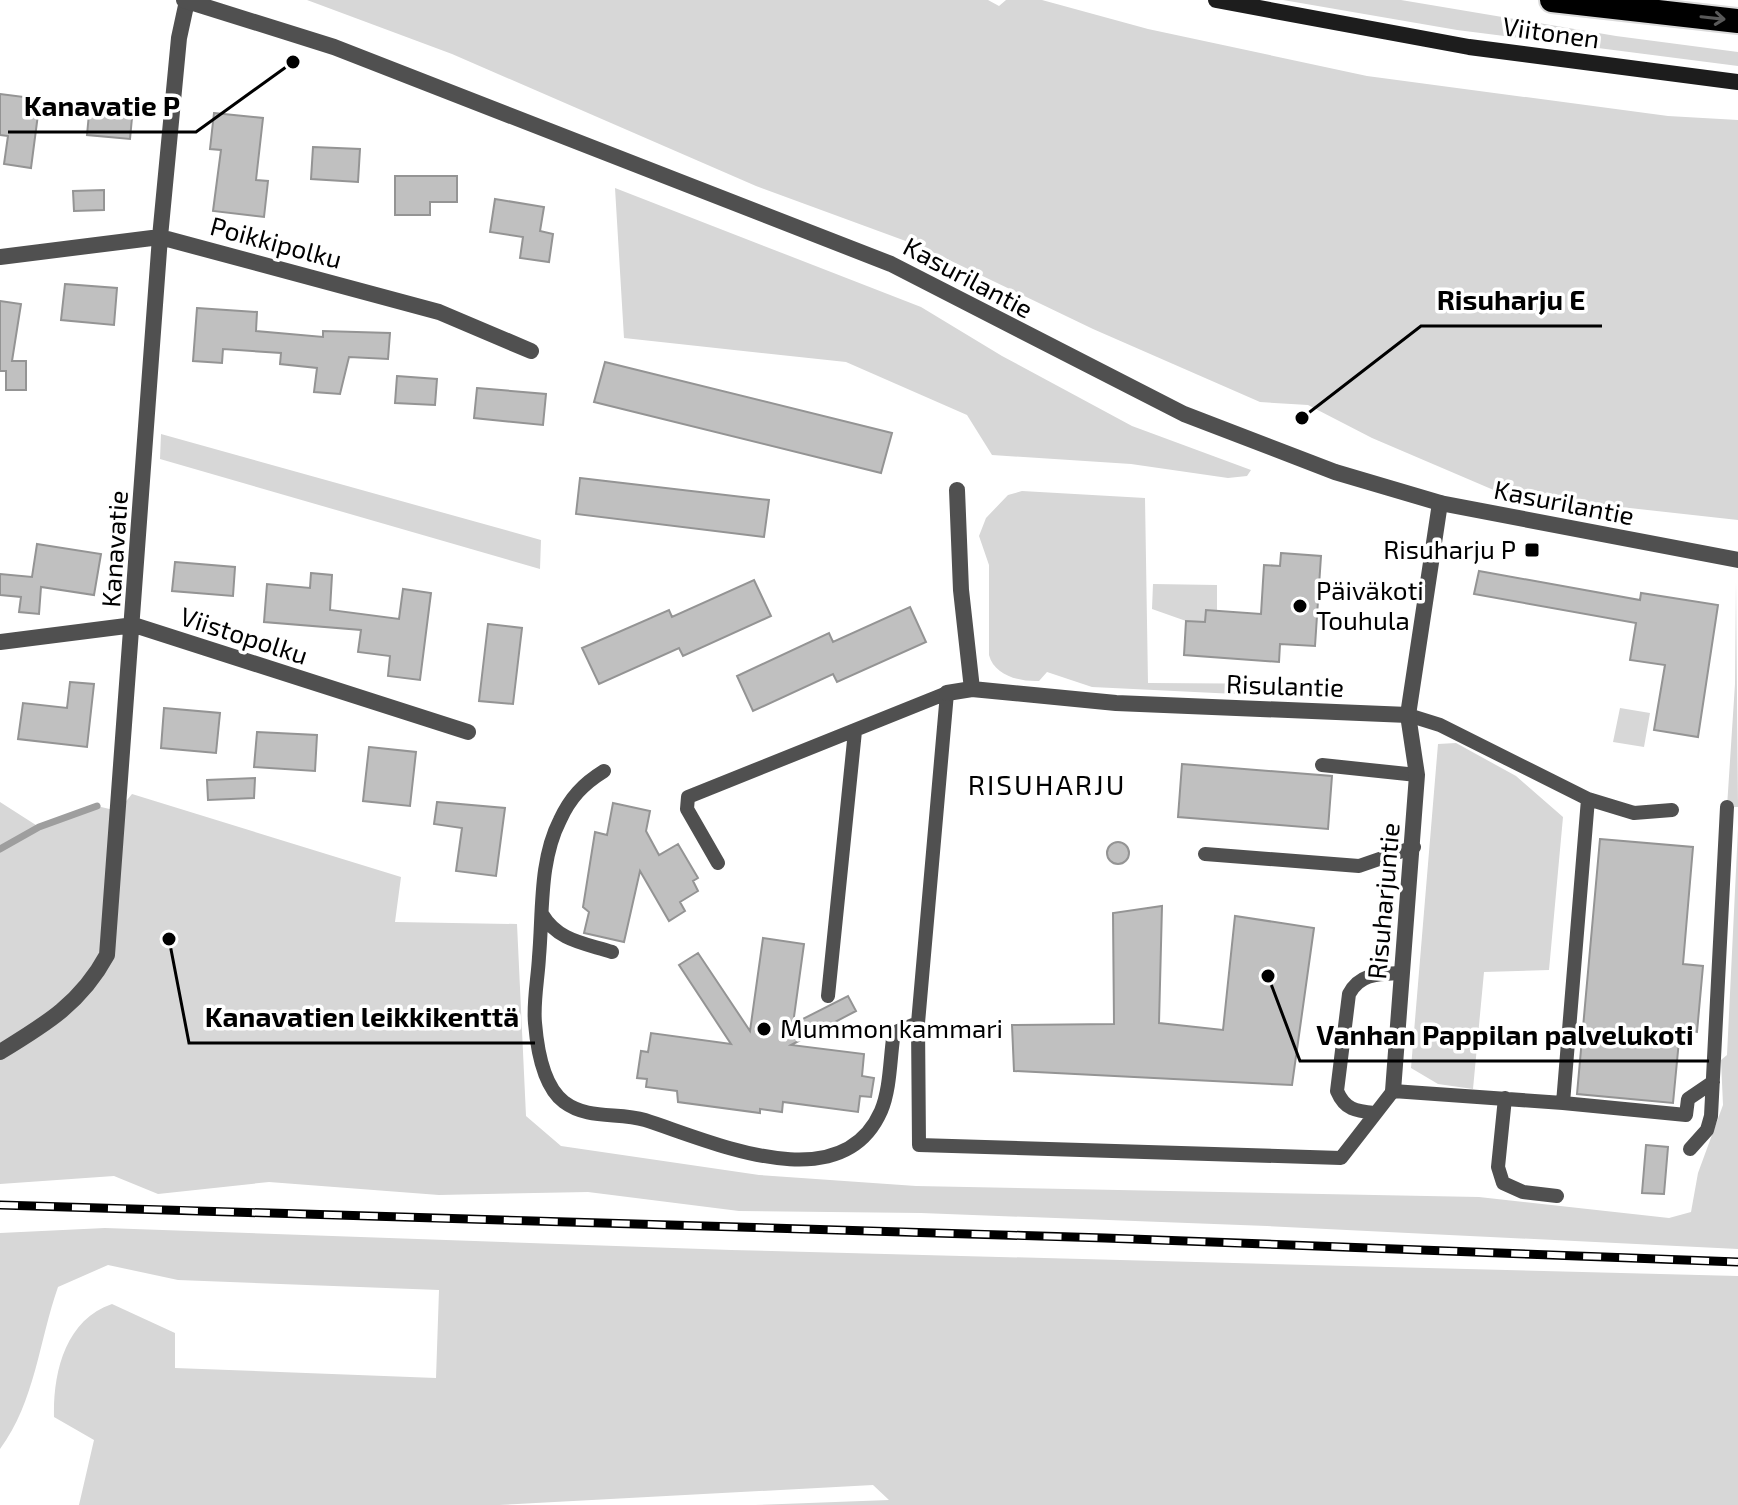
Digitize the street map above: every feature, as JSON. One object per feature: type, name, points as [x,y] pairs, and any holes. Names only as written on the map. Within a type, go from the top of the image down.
[{"type":"highway","points":[[1552,0],[1738,21]]},
{"type":"main road","name":"Viitonen","points":[[1216,0],[1469,47],[1738,82]]},
{"type":"street","name":"Kanavatie","points":[[0,1052],[49,1023],[91,985],[107,955],[134,625],[160,237],[185,0]]},
{"type":"street","name":"Kasurilantie","points":[[185,0],[334,47],[891,264],[1184,414],[1335,472],[1440,503],[1738,560]]},
{"type":"street","name":"Poikkipolku","points":[[0,257],[160,237],[439,312],[531,351]]},
{"type":"street","points":[[957,490],[961,590],[972,689]]},
{"type":"street","points":[[1408,715],[1440,503]]},
{"type":"street","name":"Viistopolku","points":[[0,642],[134,625],[468,732]]},
{"type":"street","name":"Risulantie","points":[[947,693],[972,689],[1116,703],[1408,715]]},
{"type":"street","name":"Risuharjuntie","points":[[1393,1091],[1414,847],[1417,775],[1408,715]]},
{"type":"lane","points":[[718,863],[687,809],[688,797],[947,693],[918,1023],[919,1145],[1341,1158],[1393,1091],[1686,1115],[1688,1099],[1713,1082]]},
{"type":"lane","points":[[1408,715],[1440,725],[1588,799],[1634,813],[1672,810]]},
{"type":"lane","points":[[828,996],[855,731]]},
{"type":"lane","points":[[1322,765],[1417,775]]},
{"type":"lane","points":[[604,771],[584,783],[558,822],[544,881],[534,1020],[538,1050],[548,1078],[562,1101],[589,1114],[641,1119],[732,1151],[780,1159],[837,1153],[853,1144],[875,1123],[883,1107],[893,1039],[898,1031],[918,1023]]},
{"type":"lane","points":[[1563,1103],[1588,799]]},
{"type":"lane","points":[[1690,1149],[1707,1130],[1713,1082],[1727,807]]},
{"type":"lane","points":[[1205,854],[1359,866],[1414,847]]},
{"type":"lane","points":[[542,914],[552,930],[561,936],[612,952]]},
{"type":"lane","points":[[1375,1113],[1354,1111],[1342,1103],[1337,1091],[1349,994],[1355,984],[1370,975],[1401,973]]},
{"type":"lane","points":[[1505,1098],[1498,1167],[1503,1183],[1523,1192],[1557,1196]]},
{"type":"shaded area","points":[[307,0],[988,0],[999,6],[1006,0],[1042,0],[1148,29],[1367,76],[1668,116],[1738,120],[1738,520],[1503,494],[1372,438],[1308,405],[1260,402],[1093,329],[922,247],[756,186],[452,54]]},
{"type":"shaded area","points":[[1283,0],[1401,0],[1616,36],[1738,52],[1738,66],[1457,30]]},
{"type":"shaded area","points":[[615,188],[921,307],[1002,356],[1132,426],[1251,470],[1247,476],[1228,478],[1131,464],[992,455],[967,415],[846,362],[624,338]]},
{"type":"shaded area","points":[[161,434],[541,540],[540,569],[160,459]]},
{"type":"shaded area","points":[[1022,491],[1145,498],[1148,683],[1316,684],[1316,698],[1092,687],[1047,672],[1039,681],[1023,680],[996,668],[989,655],[989,565],[979,536],[986,518],[1008,495]]},
{"type":"shaded area","points":[[1736,581],[1738,807],[1727,807],[1735,684]]},
{"type":"shaded area","points":[[1153,584],[1217,585],[1217,611],[1206,610],[1205,622],[1186,621],[1152,609]]},
{"type":"shaded area","points":[[1620,708],[1650,713],[1644,747],[1613,742]]},
{"type":"shaded area","points":[[1456,743],[1516,776],[1563,817],[1549,970],[1484,972],[1473,1089],[1438,1084],[1411,1068],[1438,744]]},
{"type":"shaded area","points":[[132,794],[401,877],[395,922],[517,924],[526,1116],[561,1146],[759,1175],[916,1186],[1479,1197],[1669,1218],[1691,1212],[1698,1173],[1723,1105],[1721,1060],[1727,1055],[1738,829],[1738,1249],[1267,1226],[921,1213],[739,1211],[588,1192],[439,1195],[269,1182],[158,1194],[114,1176],[0,1184],[0,802],[39,827],[97,806],[118,811]]},
{"type":"shaded area","points":[[105,1228],[731,1250],[1738,1276],[1738,1505],[755,1505],[889,1500],[873,1485],[499,1505],[79,1505],[94,1440],[54,1417],[56,1383],[65,1350],[73,1335],[83,1322],[112,1304],[175,1333],[175,1368],[436,1378],[439,1290],[178,1280],[108,1265],[58,1287],[29,1391],[12,1431],[0,1449],[0,1233]]},
{"type":"building","points":[[0,94],[40,99],[31,168],[4,164],[8,136],[0,135]]},
{"type":"building","points":[[90,103],[133,107],[130,139],[87,135]]},
{"type":"building","points":[[214,113],[263,118],[256,180],[268,181],[264,217],[213,211],[221,150],[210,149]]},
{"type":"building","points":[[313,147],[360,149],[358,182],[311,179]]},
{"type":"building","points":[[395,176],[457,176],[457,202],[430,202],[430,215],[395,215]]},
{"type":"building","points":[[104,190],[104,210],[74,211],[73,191]]},
{"type":"building","points":[[495,199],[544,207],[540,231],[553,234],[549,262],[520,258],[523,237],[490,232]]},
{"type":"building","points":[[65,284],[117,288],[114,325],[61,320]]},
{"type":"building","points":[[0,301],[21,304],[12,361],[26,361],[26,390],[6,390],[6,371],[0,371]]},
{"type":"building","points":[[197,308],[257,312],[256,331],[323,337],[323,331],[390,333],[388,359],[349,357],[340,394],[314,392],[317,368],[280,364],[281,353],[223,349],[222,363],[193,361]]},
{"type":"building","points":[[605,362],[892,433],[881,473],[594,402]]},
{"type":"building","points":[[397,376],[437,379],[435,405],[395,403]]},
{"type":"building","points":[[477,388],[546,394],[543,425],[474,418]]},
{"type":"building","points":[[580,478],[769,500],[764,537],[576,514]]},
{"type":"building","points":[[37,544],[101,554],[94,595],[41,587],[39,614],[19,612],[21,597],[0,595],[0,574],[32,577]]},
{"type":"building","name":"Päiväkoti Touhula","points":[[1281,553],[1321,556],[1315,646],[1280,644],[1279,662],[1184,655],[1186,621],[1205,622],[1206,610],[1261,614],[1264,565],[1280,566]]},
{"type":"building","points":[[175,562],[235,567],[233,596],[172,591]]},
{"type":"building","points":[[1479,571],[1640,600],[1641,593],[1718,605],[1698,737],[1654,730],[1665,665],[1630,660],[1636,623],[1474,594]]},
{"type":"building","points":[[311,573],[332,575],[330,610],[399,619],[403,589],[431,593],[420,680],[388,676],[390,656],[358,652],[361,630],[264,622],[267,584],[310,588]]},
{"type":"building","points":[[754,580],[771,616],[683,656],[679,648],[599,684],[582,648],[669,610],[672,617]]},
{"type":"building","points":[[910,607],[926,642],[837,682],[833,674],[753,711],[737,676],[829,633],[833,642]]},
{"type":"building","points":[[488,624],[522,628],[513,704],[479,701]]},
{"type":"building","points":[[70,682],[94,684],[87,747],[18,739],[23,703],[67,708]]},
{"type":"building","points":[[164,708],[220,713],[216,753],[161,748]]},
{"type":"building","points":[[257,732],[317,735],[315,771],[254,767]]},
{"type":"building","points":[[369,747],[416,752],[410,806],[363,801]]},
{"type":"building","points":[[1182,764],[1332,776],[1328,829],[1178,817]]},
{"type":"building","points":[[255,778],[254,798],[208,800],[207,780]]},
{"type":"building","points":[[437,802],[505,808],[496,876],[456,871],[462,828],[434,824]]},
{"type":"building","points":[[613,803],[650,811],[646,831],[659,855],[678,844],[698,878],[693,881],[698,891],[680,902],[685,911],[669,921],[640,871],[624,942],[584,933],[589,912],[583,907],[595,832],[607,835]]},
{"type":"building","points":[[1600,839],[1693,847],[1683,964],[1703,966],[1697,1032],[1680,1030],[1673,1103],[1577,1094]]},
{"type":"building","points":[[1118,842],[1126,845],[1129,853],[1126,861],[1118,864],[1110,861],[1107,853],[1110,845]]},
{"type":"building","points":[[1162,906],[1159,1023],[1223,1030],[1235,916],[1314,928],[1292,1085],[1014,1071],[1012,1025],[1114,1024],[1113,913]]},
{"type":"building","name":"Mummon kammari","points":[[763,938],[804,944],[793,1024],[848,996],[856,1011],[791,1045],[864,1054],[862,1076],[874,1078],[871,1097],[860,1096],[858,1112],[783,1102],[782,1112],[760,1109],[760,1113],[678,1102],[677,1091],[646,1087],[647,1079],[637,1078],[641,1051],[648,1052],[651,1033],[731,1044],[679,965],[698,953],[750,1031]]},
{"type":"building","points":[[1646,1145],[1668,1147],[1664,1194],[1642,1193]]},
{"type":"waterway","points":[[0,849],[39,827],[97,806]]},
{"type":"railway","points":[[0,1205],[1105,1238],[1738,1262]]},
{"type":"place","name":"Kanavatie P","points":[[293,62]]},
{"type":"place","name":"Risuharju E","points":[[1302,418]]},
{"type":"place","name":"Risuharju P","points":[[1532,550]]},
{"type":"place","name":"Päiväkoti Touhula","points":[[1300,606]]},
{"type":"place","name":"Kanavatien leikkikenttä","points":[[169,939]]},
{"type":"place","name":"Vanhan Pappilan palvelukoti","points":[[1268,976]]},
{"type":"place","name":"Mummon kammari","points":[[764,1029]]},
{"type":"district","name":"RISUHARJU","points":[[1047,785]]}]
